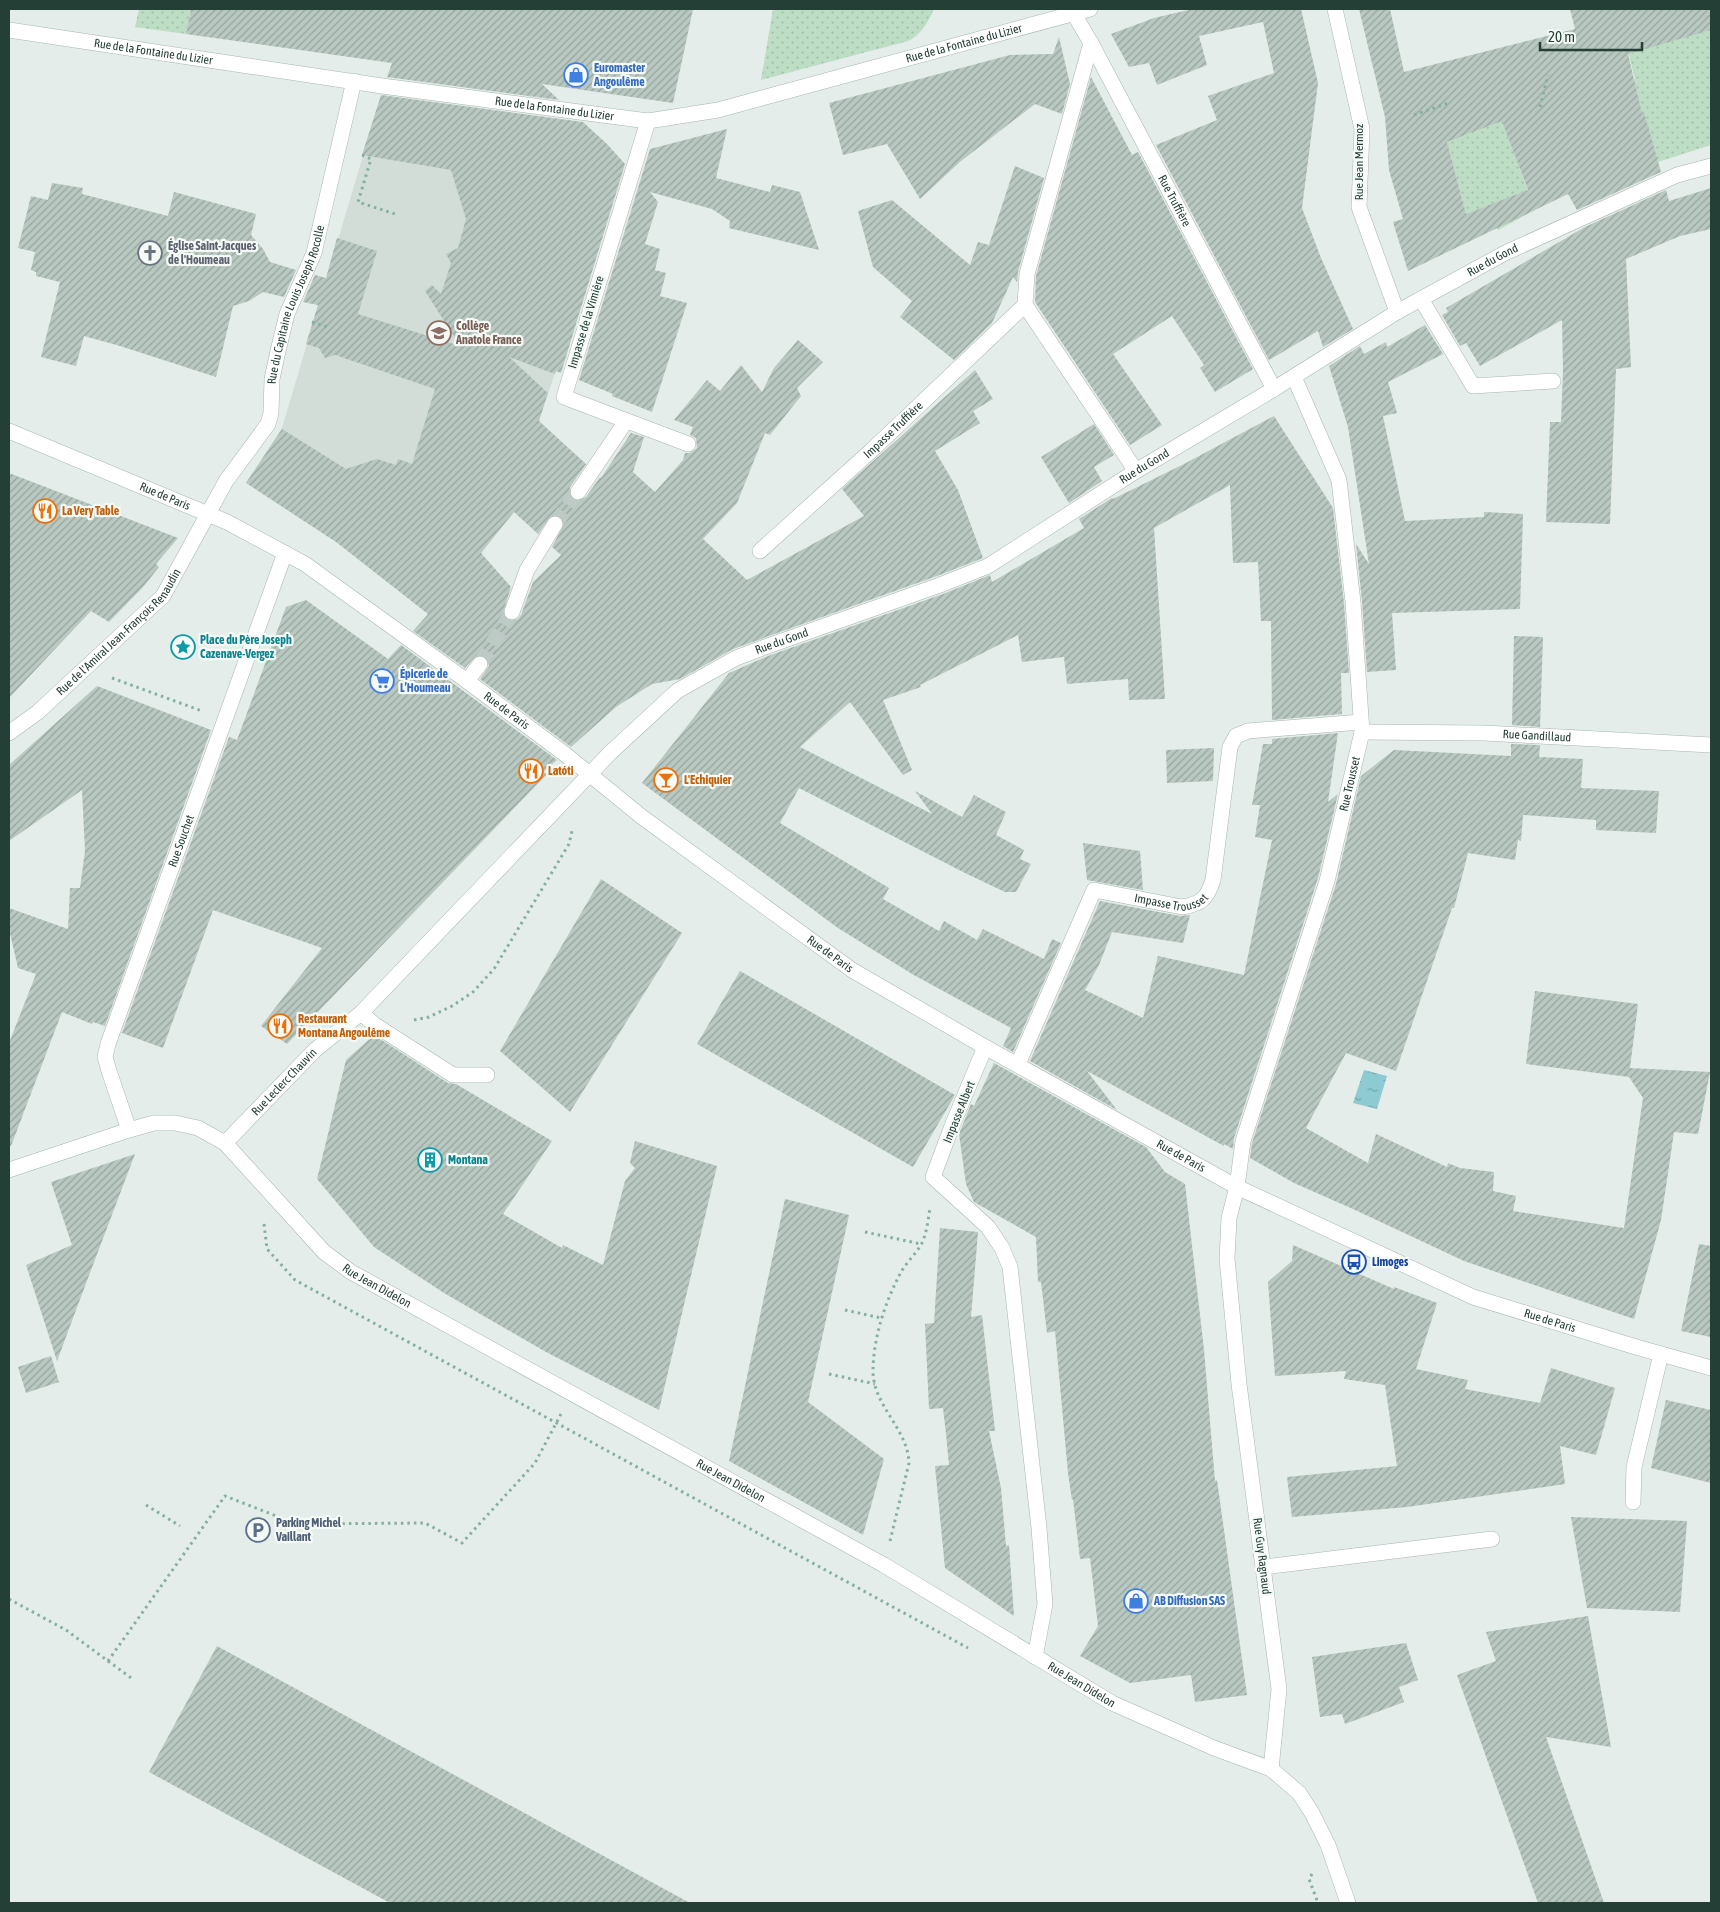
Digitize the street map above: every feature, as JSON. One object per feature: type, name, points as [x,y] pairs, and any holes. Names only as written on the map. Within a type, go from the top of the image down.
[{"type":"street","name":"Rue de la Fontaine du Lizier","points":[[9,30],[354,81],[648,121],[718,110],[1071,11],[1090,9]]},
{"type":"street","name":"Rue Jean Mermoz","points":[[1335,9],[1362,129],[1359,207],[1397,312]]},
{"type":"street","name":"Rue Truffière","points":[[1071,11],[1091,42],[1274,389]]},
{"type":"street","points":[[1091,42],[1027,274],[1025,306],[1136,471]]},
{"type":"street","name":"Rue du Capitaine Louis Joseph Rocolle","points":[[208,514],[226,481],[268,424],[271,413],[272,379],[287,314],[314,253],[354,81]]},
{"type":"street","name":"Impasse de la Vimière","points":[[648,121],[564,397],[688,444]]},
{"type":"street","name":"Rue du Gond","points":[[590,774],[671,697],[690,683],[736,658],[988,566],[1136,471],[1294,377],[1397,312],[1505,253],[1677,175],[1711,166]]},
{"type":"street","points":[[1421,299],[1473,386],[1553,381]]},
{"type":"street","name":"Impasse Truffière","points":[[760,551],[872,450],[1025,306]]},
{"type":"street","name":"Rue Trousset","points":[[1237,1187],[1243,1141],[1327,881],[1361,727],[1353,602],[1339,480],[1294,377]]},
{"type":"street","points":[[578,492],[626,421]]},
{"type":"street","name":"Rue de Paris","points":[[9,431],[227,522],[305,564],[467,681],[590,774],[642,817],[852,970],[985,1048],[1018,1064],[1237,1187],[1474,1297],[1711,1368]]},
{"type":"street","name":"Rue de l'Amiral Jean-François Renaudin","points":[[9,734],[38,712],[163,596],[208,514]]},
{"type":"street","points":[[512,612],[527,570],[555,524]]},
{"type":"street","name":"Rue Souchet","points":[[129,1130],[108,1071],[106,1057],[108,1044],[285,553]]},
{"type":"street","points":[[467,681],[480,664]]},
{"type":"street","name":"Rue Gandillaud","points":[[1361,727],[1711,745]]},
{"type":"street","name":"Impasse Trousset","points":[[1018,1064],[1094,890],[1182,907],[1195,905],[1208,895],[1213,880],[1230,747],[1236,736],[1248,731],[1361,727]]},
{"type":"street","name":"Rue Leclerc Chauvin","points":[[225,1143],[315,1050],[361,1013],[590,774]]},
{"type":"street","points":[[361,1013],[375,1025],[453,1075],[487,1075]]},
{"type":"street","name":"Impasse Albert","points":[[934,1177],[952,1126],[985,1048]]},
{"type":"street","points":[[9,1170],[154,1123],[175,1123],[198,1128],[225,1143]]},
{"type":"street","name":"Rue Jean Didelon","points":[[225,1143],[324,1252],[352,1272],[884,1565],[1112,1703],[1214,1748],[1271,1769]]},
{"type":"street","points":[[934,1177],[988,1228],[1002,1248],[1010,1267],[1046,1604],[1035,1657]]},
{"type":"street","name":"Rue Guy Ragnaud","points":[[1237,1187],[1229,1218],[1227,1259],[1239,1384],[1279,1689],[1271,1769]]},
{"type":"street","points":[[1633,1502],[1634,1466],[1661,1354]]},
{"type":"street","points":[[1264,1567],[1492,1539]]},
{"type":"street","points":[[1271,1769],[1299,1793],[1312,1813],[1328,1845],[1348,1903]]},
{"type":"path","points":[[1540,107],[1548,75]]},
{"type":"path","points":[[1414,115],[1448,103]]},
{"type":"path","points":[[367,205],[395,214]]},
{"type":"path","points":[[313,322],[330,328]]},
{"type":"path","points":[[93,662],[106,676],[225,720]]},
{"type":"path","points":[[375,1025],[429,1017],[452,1006],[473,992],[494,969],[568,844],[573,826],[568,796]]},
{"type":"path","points":[[884,1565],[908,1463],[908,1452],[906,1442],[891,1421],[876,1391],[873,1373],[874,1352],[881,1318],[899,1276],[921,1244],[927,1230],[934,1177]]},
{"type":"path","points":[[264,1223],[267,1249],[295,1280],[971,1650]]},
{"type":"path","points":[[865,1232],[921,1244]]},
{"type":"path","points":[[845,1310],[881,1318]]},
{"type":"path","points":[[829,1374],[875,1384]]},
{"type":"path","points":[[108,1660],[225,1496],[297,1524],[425,1523],[462,1543],[535,1463],[572,1393]]},
{"type":"path","points":[[146,1505],[180,1526]]},
{"type":"path","points":[[9,1599],[66,1630],[134,1680]]},
{"type":"shaded area","name":"Collège Anatole France","points":[[379,102],[592,261],[547,397],[524,389],[473,462],[246,483],[282,428]]},
{"type":"green space","points":[[139,9],[191,9],[186,34],[135,27]]},
{"type":"green space","points":[[773,9],[934,9],[921,31],[908,41],[761,80]]},
{"type":"green space","points":[[1711,30],[1711,145],[1658,162],[1644,113],[1519,167],[1535,210],[1498,230],[1487,206],[1466,214],[1447,142],[1556,100],[1635,79],[1628,52]]},
{"type":"water","points":[[1364,1070],[1387,1076],[1377,1109],[1353,1103]]},
{"type":"building","name":"Euromaster Angoulême","points":[[191,9],[693,9],[673,103],[542,84],[559,100],[387,77],[392,63],[186,34]]},
{"type":"building","points":[[1193,9],[1301,9],[1318,83],[1302,208],[1321,258],[1353,329],[1323,347],[1318,331],[1269,360],[1156,145],[1217,120],[1208,96],[1274,73],[1263,22],[1199,36],[1207,65],[1157,85],[1149,63],[1129,67],[1111,34],[1154,18]]},
{"type":"building","points":[[1359,9],[1390,9],[1404,72],[1575,29],[1570,9],[1711,9],[1711,30],[1628,54],[1642,114],[1644,112],[1661,172],[1577,210],[1568,194],[1408,271],[1393,222],[1403,219],[1389,170],[1385,117]],"holes":[[[1502,121],[1528,190],[1466,214],[1447,142]]]},
{"type":"building","points":[[1059,37],[1070,84],[1062,114],[1035,104],[961,161],[920,199],[887,144],[843,155],[829,103],[1010,55],[1053,54]]},
{"type":"building","points":[[1091,77],[1132,155],[1138,152],[1253,369],[1215,392],[1200,368],[1204,365],[1172,316],[1113,354],[1162,425],[1130,445],[1035,302],[1036,276]]},
{"type":"building","points":[[381,95],[583,122],[625,164],[561,373],[556,371],[555,374],[509,357],[548,393],[539,421],[586,464],[570,487],[569,496],[572,499],[578,501],[586,497],[631,433],[644,437],[633,472],[655,492],[683,460],[685,453],[690,453],[697,448],[696,438],[690,435],[693,427],[674,420],[707,380],[720,391],[741,365],[762,392],[774,368],[798,340],[823,362],[797,388],[801,396],[770,435],[765,433],[737,503],[703,539],[747,580],[864,516],[842,489],[975,370],[993,399],[973,411],[980,423],[935,451],[958,490],[983,558],[733,649],[680,679],[652,684],[616,707],[571,747],[480,679],[489,666],[489,661],[485,656],[476,656],[465,668],[413,631],[428,614],[336,542],[246,483],[282,429],[346,469],[377,459],[396,465],[398,459],[412,464],[435,389],[335,355],[325,358],[319,348],[306,344],[318,305],[303,302],[315,275],[326,278],[337,238],[377,251],[358,314],[460,346],[425,291],[432,285],[441,294],[451,263],[446,254],[458,248],[466,219],[451,170],[362,155]],"holes":[[[514,512],[538,534],[551,516],[560,516],[564,524],[552,547],[561,555],[533,582],[521,615],[513,621],[505,618],[503,613],[511,587],[481,553]]]},
{"type":"building","points":[[727,129],[716,178],[770,192],[772,185],[800,192],[819,250],[729,228],[730,221],[712,209],[650,192],[658,202],[645,244],[660,249],[655,270],[666,273],[660,296],[687,303],[652,412],[579,380],[650,149]]},
{"type":"building","points":[[1015,166],[1044,178],[1018,272],[1017,282],[1013,277],[992,323],[954,360],[900,317],[912,301],[873,267],[858,211],[892,200],[970,265],[978,242],[989,245]]},
{"type":"building","name":"Église Saint-Jacques de l'Houmeau","points":[[52,183],[83,188],[82,194],[168,216],[174,192],[256,214],[251,235],[263,249],[270,262],[296,270],[284,297],[263,292],[249,301],[233,306],[216,377],[84,336],[76,366],[41,357],[60,282],[36,276],[36,272],[31,270],[35,252],[18,248],[31,196],[48,200]]},
{"type":"building","points":[[1711,188],[1711,229],[1680,236],[1626,259],[1631,367],[1616,369],[1610,524],[1546,522],[1550,422],[1561,422],[1562,320],[1480,366],[1466,343],[1460,346],[1442,315],[1448,312],[1446,308],[1585,227],[1666,190],[1669,201]]},
{"type":"building","points":[[1425,325],[1443,354],[1388,382],[1397,413],[1383,416],[1405,521],[1484,517],[1484,512],[1523,514],[1520,609],[1392,613],[1396,670],[1367,672],[1356,544],[1369,564],[1348,427],[1329,366],[1360,346],[1364,354],[1386,342],[1387,347]]},
{"type":"building","points":[[1274,416],[1333,508],[1344,603],[1349,673],[1341,673],[1342,714],[1272,720],[1271,621],[1261,621],[1258,562],[1233,563],[1230,485],[1154,528],[1165,699],[1129,700],[1128,679],[1067,684],[1064,657],[1022,662],[1018,635],[920,685],[921,687],[883,700],[912,770],[903,775],[850,702],[800,747],[932,814],[915,791],[962,817],[974,795],[1006,812],[996,835],[1024,850],[1020,859],[1031,864],[1016,892],[1005,892],[967,874],[799,788],[780,823],[889,888],[883,899],[939,931],[944,921],[977,940],[983,929],[1044,959],[1052,939],[1061,943],[1013,1052],[1003,1046],[1011,1028],[912,974],[838,928],[642,783],[729,673],[768,656],[943,594],[990,575],[992,582],[1084,528],[1079,519],[1112,498],[1184,464]]},
{"type":"building","points":[[1094,424],[1114,455],[1094,467],[1102,481],[1069,503],[1041,457]]},
{"type":"building","points":[[9,473],[178,538],[156,564],[159,567],[144,586],[109,622],[91,611],[9,698]]},
{"type":"building","points":[[306,600],[388,659],[401,645],[557,760],[543,772],[547,774],[287,1044],[261,1026],[322,948],[213,910],[163,1048],[122,1033],[229,737],[237,740],[286,607]]},
{"type":"building","points":[[1514,636],[1543,637],[1540,727],[1512,725]]},
{"type":"building","points":[[97,686],[211,730],[105,1026],[93,1022],[92,1024],[62,1012],[11,1146],[9,1146],[9,1043],[36,974],[18,968],[9,929],[9,908],[68,929],[70,888],[80,888],[85,851],[82,790],[9,841],[9,765]]},
{"type":"building","points":[[1338,733],[1328,802],[1338,794],[1318,878],[1234,1138],[1233,1149],[1224,1144],[1224,1146],[1087,1071],[1117,1110],[1030,1061],[1100,901],[1180,916],[1190,915],[1183,943],[1112,932],[1099,965],[1085,990],[1143,1018],[1158,956],[1244,975],[1272,840],[1255,837],[1260,805],[1252,805],[1263,744],[1272,744],[1272,739]]},
{"type":"building","points":[[1511,744],[1540,745],[1539,757],[1583,759],[1581,788],[1659,791],[1656,833],[1596,830],[1596,820],[1523,815],[1521,841],[1518,840],[1515,860],[1468,853],[1454,908],[1452,908],[1396,1071],[1346,1053],[1306,1128],[1368,1163],[1376,1134],[1447,1167],[1448,1163],[1460,1168],[1494,1172],[1493,1191],[1516,1196],[1513,1211],[1624,1228],[1643,1098],[1629,1077],[1526,1064],[1535,991],[1638,1004],[1630,1068],[1710,1072],[1698,1134],[1674,1132],[1661,1220],[1634,1319],[1464,1261],[1294,1183],[1250,1158],[1252,1143],[1336,884],[1361,776],[1394,750],[1511,756]]},
{"type":"building","points":[[1214,748],[1213,781],[1167,783],[1166,750]]},
{"type":"building","points":[[1083,843],[1140,851],[1143,890],[1087,880]]},
{"type":"building","points":[[601,879],[682,933],[570,1112],[500,1051]]},
{"type":"building","points":[[740,971],[955,1095],[913,1167],[697,1044]]},
{"type":"building","points":[[374,1035],[448,1083],[456,1084],[552,1141],[503,1214],[562,1248],[563,1245],[603,1265],[625,1181],[635,1168],[630,1163],[635,1141],[717,1166],[659,1410],[546,1352],[444,1293],[374,1247],[317,1179],[346,1060]]},
{"type":"building","points":[[994,1063],[1146,1147],[1165,1172],[1185,1184],[1204,1350],[1215,1481],[1217,1480],[1247,1695],[1195,1702],[1191,1675],[1130,1683],[1080,1656],[1098,1626],[1090,1558],[1080,1559],[1068,1473],[1055,1331],[1047,1333],[1041,1282],[1038,1282],[1036,1237],[974,1202],[966,1184],[959,1134],[971,1104],[974,1106]]},
{"type":"building","points":[[135,1154],[57,1361],[26,1265],[72,1245],[51,1182]]},
{"type":"building","points":[[785,1199],[849,1215],[808,1402],[884,1459],[863,1535],[729,1461]]},
{"type":"building","points":[[940,1228],[978,1232],[971,1317],[982,1315],[995,1431],[989,1431],[1001,1488],[1006,1546],[1009,1545],[1014,1616],[945,1568],[935,1466],[949,1465],[943,1408],[929,1409],[925,1324],[934,1323]]},
{"type":"building","points":[[1699,1244],[1711,1246],[1711,1337],[1681,1331]]},
{"type":"building","points":[[1293,1245],[1394,1289],[1394,1287],[1437,1303],[1416,1369],[1468,1380],[1465,1389],[1540,1403],[1551,1368],[1615,1388],[1596,1455],[1560,1446],[1565,1484],[1407,1507],[1292,1517],[1287,1477],[1397,1466],[1385,1385],[1344,1379],[1346,1371],[1275,1376],[1268,1282],[1292,1261]]},
{"type":"building","points":[[51,1356],[59,1382],[26,1393],[18,1367]]},
{"type":"building","points":[[1666,1400],[1711,1410],[1711,1483],[1651,1468]]},
{"type":"building","points":[[1571,1517],[1687,1521],[1680,1612],[1587,1608]]},
{"type":"building","points":[[1588,1616],[1611,1747],[1546,1737],[1604,1903],[1538,1903],[1457,1675],[1496,1661],[1486,1632]]},
{"type":"building","points":[[1406,1643],[1418,1680],[1399,1687],[1404,1702],[1345,1724],[1342,1714],[1320,1717],[1312,1657]]},
{"type":"building","points":[[217,1646],[690,1903],[390,1903],[149,1772]]},
{"type":"tunnel","points":[[555,524],[578,492]]},
{"type":"tunnel","points":[[480,664],[512,612]]},
{"type":"place","name":"Euromaster Angoulême","points":[[576,75]]},
{"type":"place","name":"Église Saint-Jacques de l'Houmeau","points":[[150,253]]},
{"type":"place","name":"Collège Anatole France","points":[[439,333]]},
{"type":"place","name":"La Very Table","points":[[45,511]]},
{"type":"place","name":"Place du Père Joseph Cazenave-Vergez","points":[[183,647]]},
{"type":"place","name":"Épicerie de L’Houmeau","points":[[382,681]]},
{"type":"place","name":"Latóti","points":[[531,771]]},
{"type":"place","name":"L'Echiquier","points":[[666,780]]},
{"type":"place","name":"Restaurant Montana Angoulême","points":[[280,1026]]},
{"type":"place","name":"Montana","points":[[430,1160]]},
{"type":"place","name":"Limoges","points":[[1354,1262]]},
{"type":"place","name":"Parking Michel Vaillant","points":[[258,1530]]},
{"type":"place","name":"AB Diffusion SAS","points":[[1136,1601]]}]
